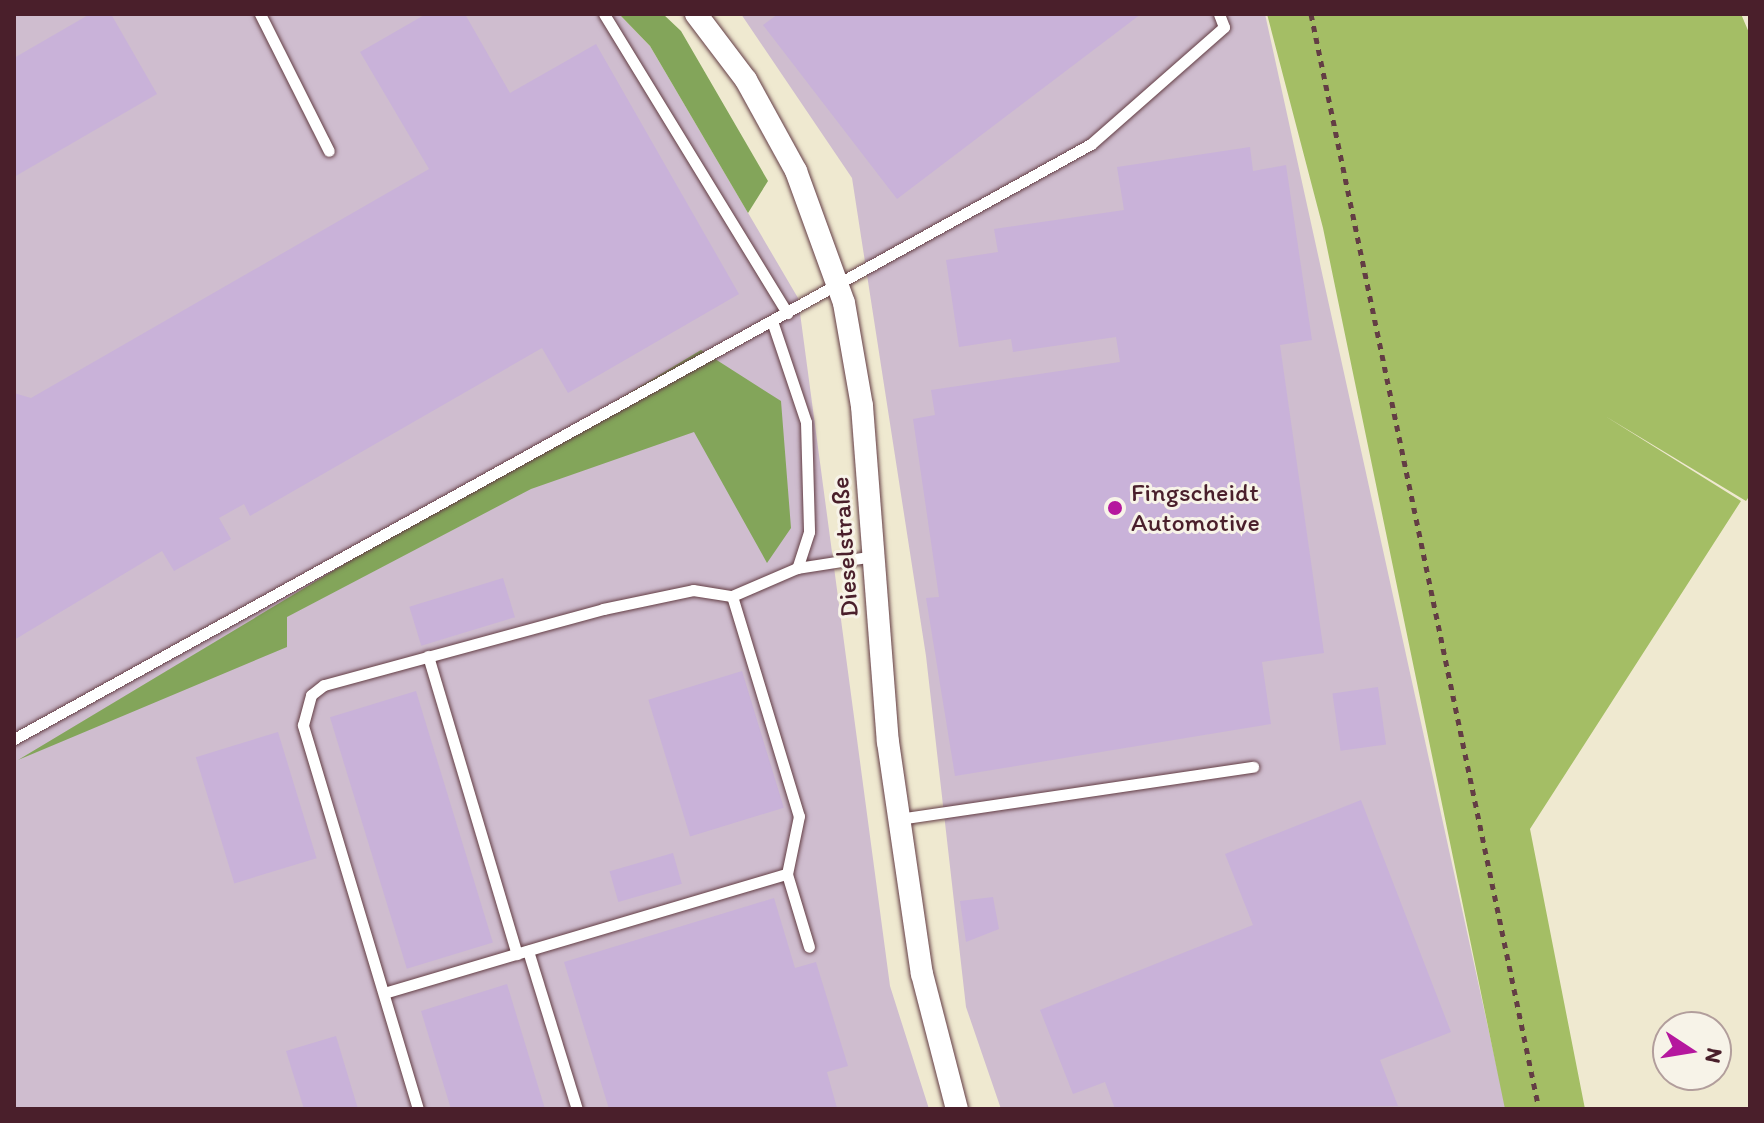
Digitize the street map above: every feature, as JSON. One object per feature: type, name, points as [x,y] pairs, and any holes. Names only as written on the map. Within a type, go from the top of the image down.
[{"type":"street","name":"Dieselstraße","points":[[696,14],[777,136],[814,208],[839,284],[862,406],[899,819],[929,1014],[957,1109]]},
{"type":"lane","points":[[260,14],[329,151]]},
{"type":"lane","points":[[604,14],[787,313]]},
{"type":"lane","points":[[14,739],[1091,144],[1224,27],[1219,14]]},
{"type":"lane","points":[[772,321],[806,422],[811,510],[797,568]]},
{"type":"lane","points":[[418,1109],[304,709],[324,685],[428,656],[693,590],[732,596],[797,568],[874,556]]},
{"type":"lane","points":[[732,596],[799,816],[787,874],[809,947]]},
{"type":"lane","points":[[428,656],[522,952],[577,1109]]},
{"type":"lane","points":[[899,819],[1253,767]]},
{"type":"lane","points":[[384,993],[787,874]]},
{"type":"path","points":[[1311,14],[1539,1109]]},
{"type":"shaded area","points":[[14,14],[619,14],[650,46],[798,298],[890,986],[929,1109],[14,1109]]},
{"type":"shaded area","points":[[741,14],[1265,14],[1506,1109],[1001,1109],[966,1007],[926,656],[852,178]]},
{"type":"green space","points":[[619,14],[663,14],[681,31],[768,181],[748,213],[650,46]]},
{"type":"green space","points":[[1267,14],[1741,14],[1750,35],[1750,495],[1746,501],[1605,416],[1741,501],[1530,829],[1585,1109],[1505,1109],[1323,228]]},
{"type":"green space","points":[[701,350],[781,401],[791,528],[767,563],[694,432],[531,489],[287,617],[287,647],[18,760]]},
{"type":"building","points":[[90,14],[111,14],[157,94],[14,177],[14,58]]},
{"type":"building","points":[[426,14],[465,14],[510,93],[596,44],[739,294],[568,393],[542,348],[250,516],[244,504],[219,518],[231,539],[174,571],[162,551],[14,640],[14,393],[31,398],[429,169],[360,52]]},
{"type":"building","points":[[778,14],[1141,14],[897,199],[763,25]]},
{"type":"building","name":"Fingscheidt Automotive","points":[[1250,147],[1253,171],[1286,165],[1312,340],[1280,345],[1324,653],[1262,662],[1271,724],[955,776],[926,598],[939,597],[913,419],[935,415],[931,390],[1120,362],[1116,337],[1013,352],[1011,339],[959,347],[946,260],[998,252],[994,229],[1124,210],[1117,167]]},
{"type":"building","points":[[503,578],[515,617],[421,646],[409,607]]},
{"type":"building","points":[[742,671],[784,808],[690,836],[648,700]]},
{"type":"building","points":[[1378,687],[1386,744],[1341,751],[1332,693]]},
{"type":"building","points":[[416,691],[493,943],[407,969],[330,717]]},
{"type":"building","points":[[278,732],[317,858],[234,883],[196,757]]},
{"type":"building","points":[[1361,800],[1451,1032],[1380,1060],[1398,1106],[1115,1109],[1105,1082],[1073,1094],[1040,1010],[1253,925],[1225,854]]},
{"type":"building","points":[[673,853],[682,884],[618,902],[610,871]]},
{"type":"building","points":[[993,897],[999,929],[966,942],[960,901]]},
{"type":"building","points":[[774,898],[795,968],[816,962],[848,1066],[827,1072],[837,1108],[609,1109],[564,962]]},
{"type":"building","points":[[507,984],[545,1109],[451,1109],[421,1011]]},
{"type":"building","points":[[336,1036],[358,1109],[304,1109],[286,1051]]},
{"type":"place","name":"Fingscheidt Automotive","points":[[1115,508]]}]
